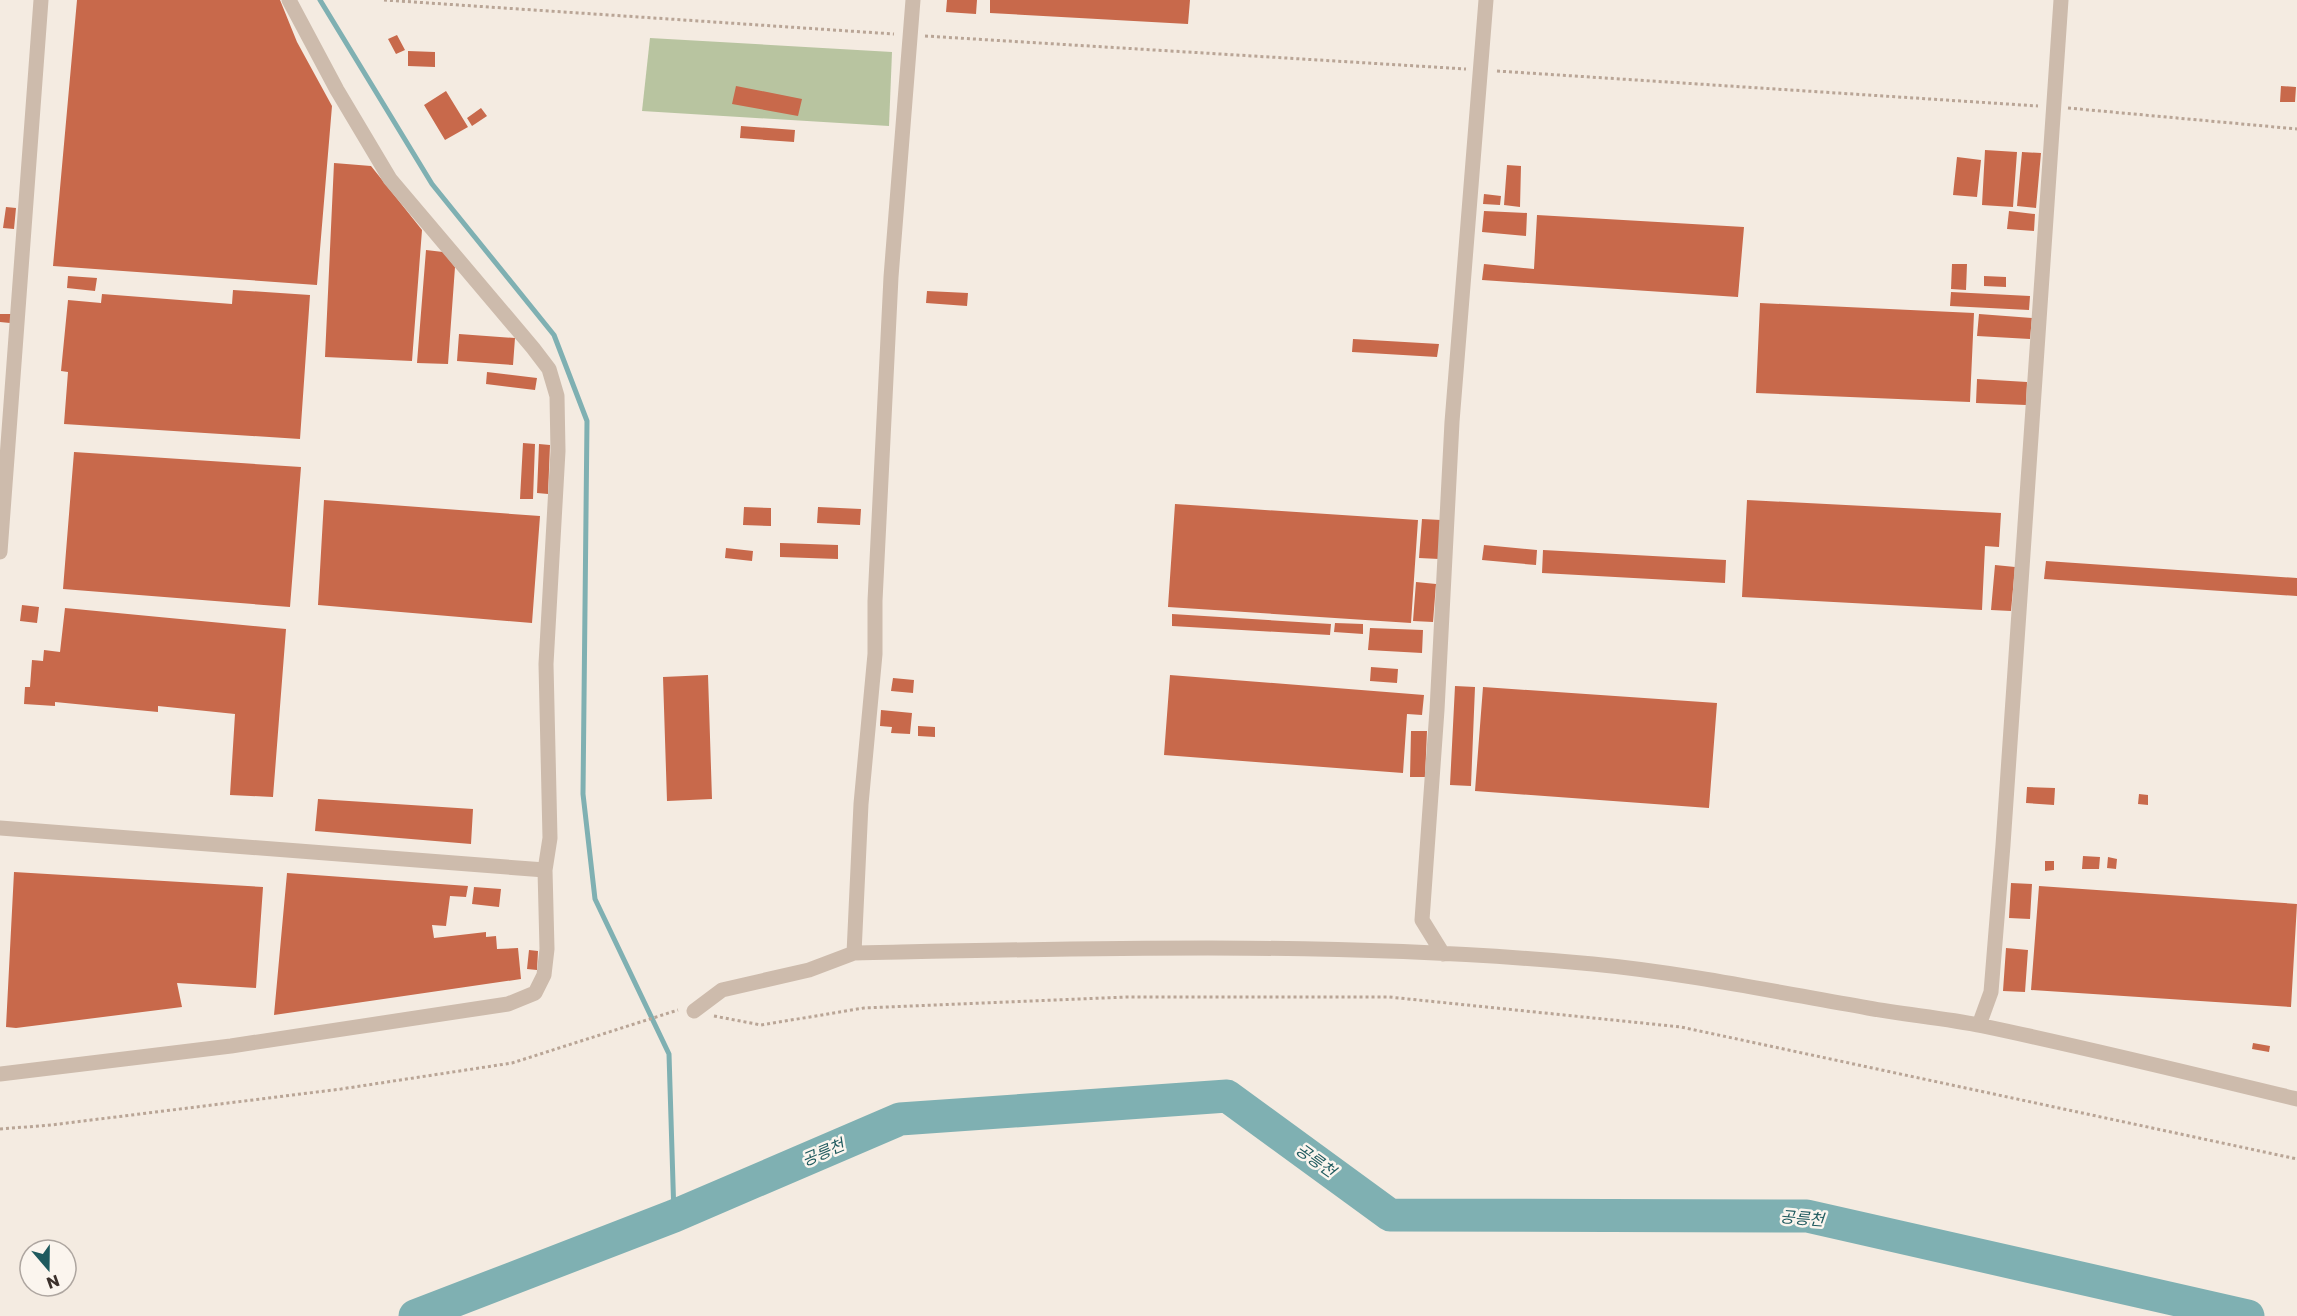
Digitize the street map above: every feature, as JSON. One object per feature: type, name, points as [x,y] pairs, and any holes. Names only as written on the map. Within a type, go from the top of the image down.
[{"type":"street","points":[[0,552],[40,0]]},
{"type":"street","points":[[0,1074],[231,1046],[508,1004],[535,993],[544,975],[548,949],[544,870],[550,838],[546,664],[558,451],[557,396],[549,369],[533,348],[390,179],[289,0]]},
{"type":"street","points":[[854,953],[861,804],[874,654],[891,277],[913,0]]},
{"type":"street","points":[[1443,954],[1422,920],[1437,710],[1452,422],[1486,0]]},
{"type":"street","points":[[1979,1025],[1991,992],[2003,845],[2061,0]]},
{"type":"street","points":[[0,828],[544,870]]},
{"type":"street","points":[[694,1011],[722,990],[810,970],[854,953],[1209,947],[1443,954],[1594,964],[1711,980],[1874,1010],[1979,1025],[2297,1099]]},
{"type":"path","points":[[384,0],[2054,107],[2297,129]]},
{"type":"path","points":[[0,1129],[51,1125],[341,1089],[512,1063],[674,1010],[694,1011],[761,1025],[864,1008],[1128,997],[1389,997],[1681,1027],[2297,1159]]},
{"type":"green space","points":[[650,38],[892,52],[889,126],[642,111]]},
{"type":"building","points":[[77,0],[280,0],[297,42],[332,106],[317,285],[53,266]]},
{"type":"building","points":[[947,0],[977,0],[976,14],[946,12]]},
{"type":"building","points":[[990,0],[1190,0],[1188,24],[990,13]]},
{"type":"building","points":[[397,35],[405,50],[396,54],[388,39]]},
{"type":"building","points":[[408,51],[435,52],[435,67],[408,66]]},
{"type":"building","points":[[736,86],[802,99],[798,116],[732,104]]},
{"type":"building","points":[[2281,86],[2296,87],[2295,102],[2280,102]]},
{"type":"building","points":[[446,91],[468,127],[445,140],[424,105]]},
{"type":"building","points":[[481,108],[487,116],[472,126],[467,118]]},
{"type":"building","points":[[741,126],[795,130],[794,142],[740,138]]},
{"type":"building","points":[[1985,150],[2017,152],[2013,207],[1982,205]]},
{"type":"building","points":[[2022,152],[2041,153],[2036,208],[2017,206]]},
{"type":"building","points":[[1957,157],[1981,160],[1977,197],[1953,195]]},
{"type":"building","points":[[334,163],[371,166],[422,230],[412,361],[325,357]]},
{"type":"building","points":[[1507,165],[1521,166],[1520,207],[1504,205]]},
{"type":"building","points":[[1484,194],[1501,196],[1500,205],[1483,204]]},
{"type":"building","points":[[6,207],[16,208],[14,229],[3,228]]},
{"type":"building","points":[[1484,211],[1527,213],[1526,236],[1482,232]]},
{"type":"building","points":[[2009,211],[2035,214],[2034,231],[2007,229]]},
{"type":"building","points":[[1537,215],[1744,227],[1738,297],[1482,280],[1484,264],[1534,269]]},
{"type":"building","points":[[426,250],[443,252],[455,267],[448,364],[417,363]]},
{"type":"building","points":[[1952,264],[1967,264],[1966,290],[1951,289]]},
{"type":"building","points":[[68,276],[97,278],[95,291],[67,288]]},
{"type":"building","points":[[1984,276],[2006,277],[2006,287],[1984,286]]},
{"type":"building","points":[[233,290],[310,295],[300,439],[64,424],[68,372],[61,371],[68,300],[101,303],[102,294],[232,304]]},
{"type":"building","points":[[927,291],[968,293],[967,306],[926,303]]},
{"type":"building","points":[[1951,292],[2030,296],[2029,310],[1950,306]]},
{"type":"building","points":[[1760,303],[1974,313],[1970,402],[1756,393]]},
{"type":"building","points":[[0,314],[11,314],[10,323],[0,322]]},
{"type":"building","points":[[1979,314],[2032,318],[2030,339],[1977,336]]},
{"type":"building","points":[[459,334],[515,338],[513,365],[457,361]]},
{"type":"building","points":[[1353,339],[1439,344],[1437,357],[1352,352]]},
{"type":"building","points":[[487,372],[537,378],[535,390],[486,384]]},
{"type":"building","points":[[1977,379],[2027,382],[2026,405],[1976,403]]},
{"type":"building","points":[[523,443],[535,444],[533,499],[520,499]]},
{"type":"building","points":[[539,444],[550,445],[548,494],[537,493]]},
{"type":"building","points":[[74,452],[301,467],[290,607],[63,589]]},
{"type":"building","points":[[324,500],[540,516],[532,623],[318,605]]},
{"type":"building","points":[[1747,500],[2001,513],[1999,547],[1985,546],[1982,610],[1742,597]]},
{"type":"building","points":[[1175,504],[1418,520],[1411,623],[1168,607]]},
{"type":"building","points":[[744,507],[771,508],[771,526],[743,525]]},
{"type":"building","points":[[818,507],[861,509],[860,525],[817,523]]},
{"type":"building","points":[[1422,519],[1441,520],[1439,559],[1419,558]]},
{"type":"building","points":[[780,543],[838,545],[838,559],[780,557]]},
{"type":"building","points":[[1484,545],[1537,550],[1536,565],[1482,560]]},
{"type":"building","points":[[726,548],[753,551],[752,561],[725,558]]},
{"type":"building","points":[[1543,550],[1726,560],[1725,583],[1542,573]]},
{"type":"building","points":[[2046,561],[2297,578],[2297,596],[2044,579]]},
{"type":"building","points":[[1995,565],[2015,567],[2011,611],[1991,610]]},
{"type":"building","points":[[1416,582],[1436,584],[1433,622],[1413,621]]},
{"type":"building","points":[[22,605],[39,607],[37,623],[20,621]]},
{"type":"building","points":[[65,608],[286,629],[273,797],[230,795],[235,714],[158,706],[158,712],[55,702],[55,706],[24,704],[25,687],[30,687],[32,660],[43,661],[44,650],[60,652]]},
{"type":"building","points":[[1172,614],[1331,624],[1330,635],[1172,626]]},
{"type":"building","points":[[1335,623],[1363,624],[1363,634],[1334,632]]},
{"type":"building","points":[[1370,628],[1423,630],[1422,653],[1368,650]]},
{"type":"building","points":[[1371,667],[1398,669],[1397,683],[1370,681]]},
{"type":"building","points":[[708,675],[712,799],[667,801],[663,677]]},
{"type":"building","points":[[1170,675],[1424,695],[1422,715],[1407,714],[1403,773],[1164,755]]},
{"type":"building","points":[[893,678],[914,680],[913,693],[891,691]]},
{"type":"building","points":[[1455,686],[1475,687],[1471,786],[1450,785]]},
{"type":"building","points":[[1483,687],[1717,703],[1709,808],[1475,791]]},
{"type":"building","points":[[881,710],[912,713],[910,734],[891,733],[892,727],[880,726]]},
{"type":"building","points":[[918,726],[935,727],[935,737],[918,736]]},
{"type":"building","points":[[1411,731],[1427,731],[1425,777],[1410,777]]},
{"type":"building","points":[[2027,787],[2055,788],[2054,805],[2026,803]]},
{"type":"building","points":[[2139,794],[2148,795],[2148,805],[2138,804]]},
{"type":"building","points":[[318,799],[473,809],[471,844],[315,831]]},
{"type":"building","points":[[2083,856],[2100,857],[2099,869],[2082,869]]},
{"type":"building","points":[[2108,857],[2117,859],[2116,869],[2107,868]]},
{"type":"building","points":[[2045,861],[2054,861],[2054,870],[2045,871]]},
{"type":"building","points":[[14,872],[263,887],[256,988],[177,983],[182,1007],[16,1028],[6,1027]]},
{"type":"building","points":[[287,873],[468,886],[466,897],[450,896],[446,926],[432,925],[434,938],[486,932],[486,937],[496,936],[497,949],[518,948],[521,979],[274,1015]]},
{"type":"building","points":[[2011,883],[2032,884],[2030,919],[2009,918]]},
{"type":"building","points":[[2039,886],[2297,904],[2291,1007],[2031,990]]},
{"type":"building","points":[[474,887],[501,889],[499,907],[472,904]]},
{"type":"building","points":[[2006,948],[2028,950],[2025,992],[2003,991]]},
{"type":"building","points":[[529,950],[538,951],[537,970],[527,969]]},
{"type":"building","points":[[2253,1043],[2270,1046],[2269,1052],[2252,1049]]},
{"type":"waterway","points":[[320,0],[432,184],[554,335],[587,421],[583,794],[595,899],[669,1054],[674,1216]]},
{"type":"waterway","name":"공릉천","points":[[415,1316],[674,1216],[900,1119],[1227,1096],[1390,1215],[1807,1216],[2248,1316]]}]
